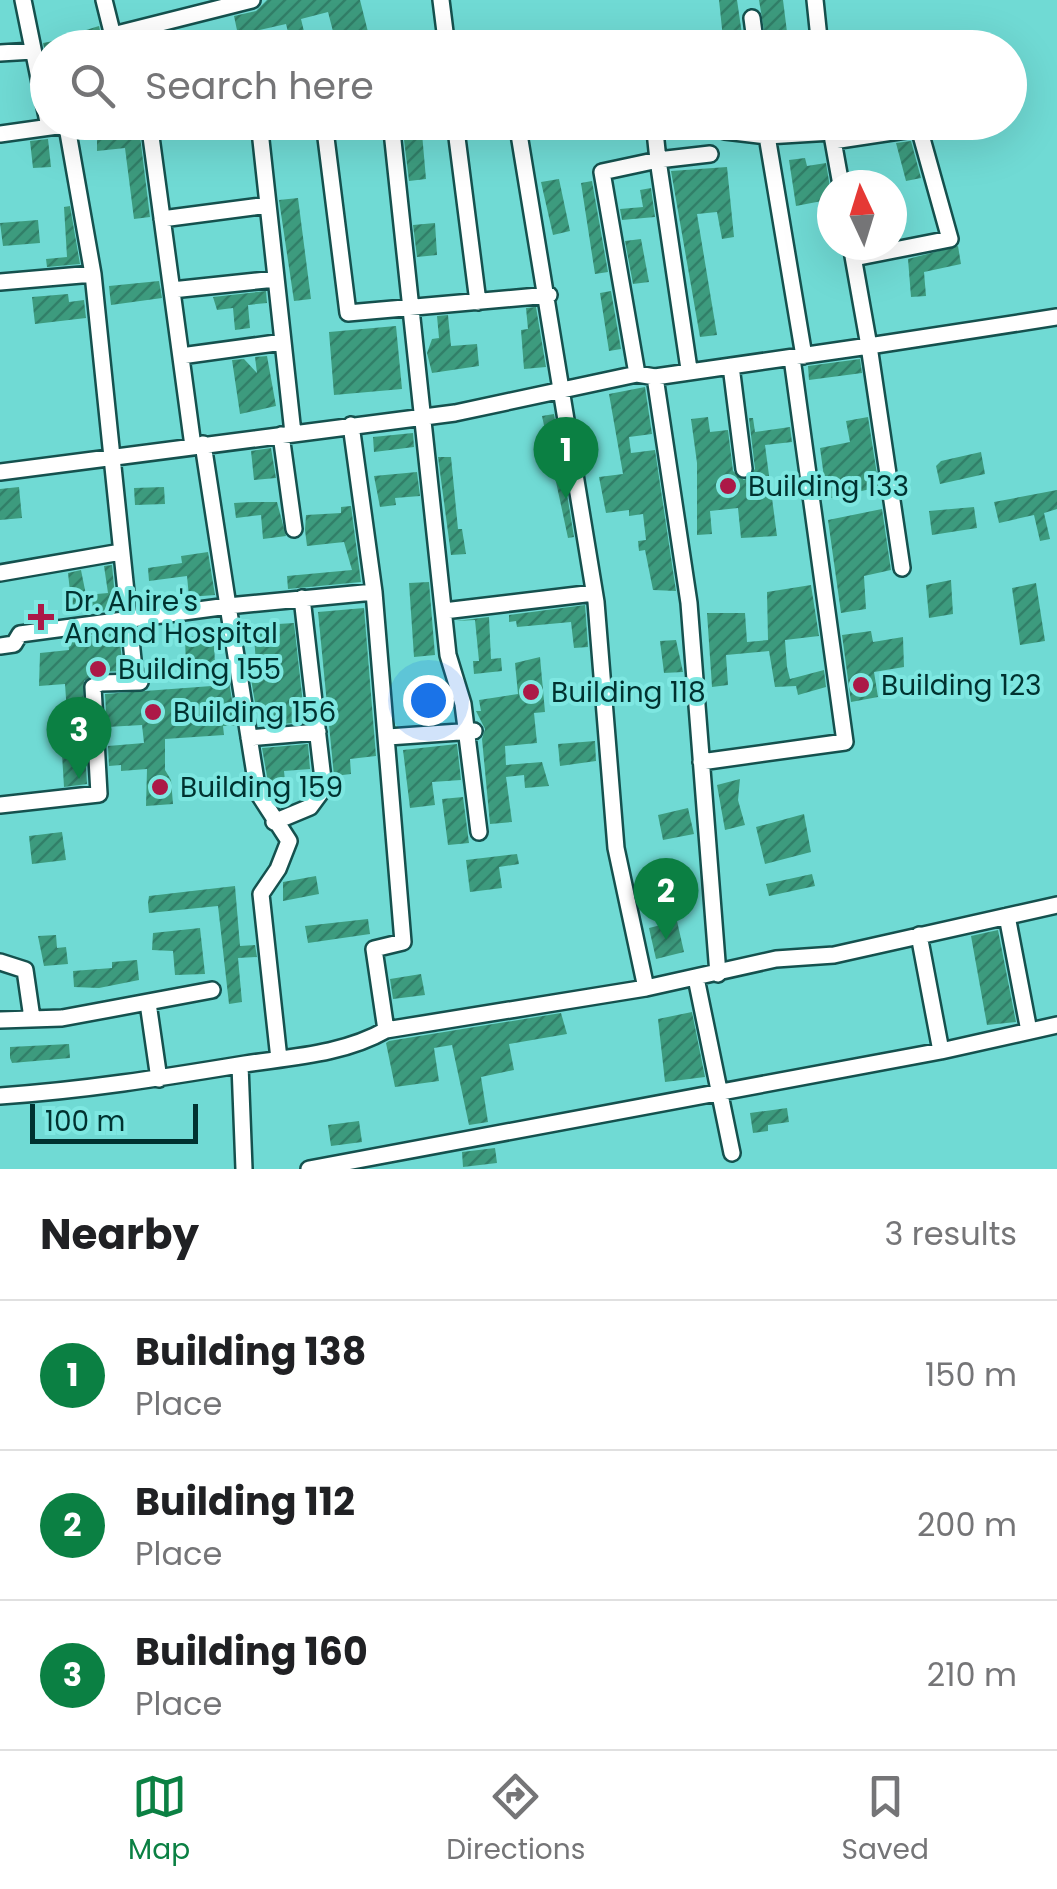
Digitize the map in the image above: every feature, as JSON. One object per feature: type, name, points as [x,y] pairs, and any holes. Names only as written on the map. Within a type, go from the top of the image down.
[{"type":"street","points":[[22,0],[30,38]]},
{"type":"street","points":[[104,0],[111,30]]},
{"type":"street","points":[[151,30],[252,0]]},
{"type":"street","points":[[441,0],[445,30]]},
{"type":"street","points":[[815,0],[818,30]]},
{"type":"street","points":[[752,18],[754,30]]},
{"type":"street","points":[[0,54],[30,52]]},
{"type":"street","points":[[0,134],[30,128]]},
{"type":"street","points":[[0,804],[100,794],[93,687],[100,683],[140,682],[120,552],[93,274],[69,140]]},
{"type":"street","points":[[151,140],[181,356],[228,606],[258,794],[290,840],[278,869],[260,894],[279,1059]]},
{"type":"street","points":[[261,140],[283,342],[294,529]]},
{"type":"street","points":[[326,140],[345,310],[356,316],[548,296]]},
{"type":"street","points":[[392,140],[448,655],[471,731],[479,832]]},
{"type":"street","points":[[457,140],[478,302]]},
{"type":"street","points":[[520,140],[594,593],[616,848],[646,988]]},
{"type":"street","points":[[656,140],[689,369]]},
{"type":"street","points":[[702,762],[845,742],[768,140]]},
{"type":"street","points":[[833,140],[838,170]]},
{"type":"street","points":[[907,244],[950,238],[922,140]]},
{"type":"street","points":[[637,374],[602,172],[710,154]]},
{"type":"street","points":[[162,218],[268,205]]},
{"type":"street","points":[[854,260],[902,568]]},
{"type":"street","points":[[0,282],[93,274]]},
{"type":"street","points":[[172,290],[276,279]]},
{"type":"street","points":[[0,472],[421,417],[559,394],[637,374],[655,377],[1057,317]]},
{"type":"street","points":[[181,356],[283,342]]},
{"type":"street","points":[[730,366],[744,468]]},
{"type":"street","points":[[655,377],[689,603],[718,974]]},
{"type":"street","points":[[352,426],[374,592],[402,942],[374,949],[386,1030]]},
{"type":"street","points":[[0,572],[120,552]]},
{"type":"street","points":[[0,646],[14,644],[20,634],[128,616],[374,592]]},
{"type":"street","points":[[444,612],[594,593]]},
{"type":"street","points":[[274,822],[310,807],[324,788],[302,598]]},
{"type":"street","points":[[388,737],[471,731]]},
{"type":"street","points":[[249,738],[318,732]]},
{"type":"street","points":[[0,1096],[77,1092],[279,1059],[362,1044],[386,1030],[646,988],[776,959],[834,955],[1057,906]]},
{"type":"street","points":[[1007,916],[1029,1032]]},
{"type":"street","points":[[919,935],[940,1051]]},
{"type":"street","points":[[0,962],[24,970],[32,1018]]},
{"type":"street","points":[[696,978],[732,1153]]},
{"type":"street","points":[[0,1020],[62,1018],[212,990]]},
{"type":"street","points":[[148,1003],[159,1079]]},
{"type":"street","points":[[309,1169],[719,1094],[1057,1026]]},
{"type":"street","points":[[240,1065],[244,1169]]},
{"type":"building","points":[[267,0],[360,0],[368,30],[333,30],[328,12],[301,19],[304,30],[288,30],[286,24],[237,30],[234,16],[256,11]]},
{"type":"building","points":[[719,0],[737,0],[741,30],[722,30]]},
{"type":"building","points":[[759,0],[783,0],[787,30],[764,30]]},
{"type":"building","points":[[48,140],[51,167],[33,168],[30,141]]},
{"type":"building","points":[[97,140],[140,140],[150,217],[134,219],[125,148],[97,151]]},
{"type":"building","points":[[404,140],[423,140],[426,179],[409,181]]},
{"type":"building","points":[[911,141],[921,178],[907,181],[907,170],[903,170],[896,143]]},
{"type":"building","points":[[805,158],[807,166],[826,163],[827,170],[817,170],[817,202],[796,206],[789,160]]},
{"type":"building","points":[[727,167],[734,237],[722,239],[717,212],[697,214],[717,335],[700,337],[671,171]]},
{"type":"building","points":[[559,179],[570,231],[553,235],[541,182]]},
{"type":"building","points":[[592,181],[608,272],[595,274],[581,183]]},
{"type":"building","points":[[651,188],[655,217],[622,220],[620,209],[643,207],[640,190]]},
{"type":"building","points":[[298,198],[311,299],[294,301],[279,200]]},
{"type":"building","points":[[70,206],[80,264],[47,267],[46,259],[67,257],[64,207]]},
{"type":"building","points":[[38,220],[40,243],[3,246],[0,223]]},
{"type":"building","points":[[435,223],[437,255],[417,257],[413,225]]},
{"type":"building","points":[[641,239],[649,282],[633,284],[625,241]]},
{"type":"building","points":[[958,246],[961,264],[924,272],[926,296],[911,297],[908,259]]},
{"type":"building","points":[[159,281],[162,298],[111,305],[109,286]]},
{"type":"building","points":[[266,291],[267,303],[248,305],[250,328],[235,330],[233,308],[217,310],[213,297]]},
{"type":"building","points":[[611,291],[621,349],[609,351],[600,293]]},
{"type":"building","points":[[68,294],[69,302],[84,300],[86,318],[35,324],[32,297]]},
{"type":"building","points":[[536,307],[546,367],[524,369],[521,330],[528,329],[526,308]]},
{"type":"building","points":[[448,315],[451,346],[477,344],[479,366],[432,373],[427,353],[432,339],[439,338],[437,316]]},
{"type":"building","points":[[396,326],[402,389],[334,395],[329,332]]},
{"type":"building","points":[[267,356],[276,406],[240,414],[232,360],[244,359],[257,373],[255,357]]},
{"type":"building","points":[[860,359],[862,373],[809,380],[808,366]]},
{"type":"building","points":[[645,387],[652,434],[629,437],[631,453],[655,450],[676,591],[653,590],[645,550],[639,551],[638,541],[646,540],[643,514],[629,516],[629,510],[606,513],[599,477],[623,474],[609,394]]},
{"type":"building","points":[[554,414],[574,537],[568,538],[542,416]]},
{"type":"building","points":[[708,417],[710,432],[728,430],[733,471],[744,480],[755,469],[749,418],[753,418],[755,432],[790,427],[792,442],[765,445],[777,536],[741,538],[738,508],[710,511],[712,534],[697,535],[697,463],[691,419]]},
{"type":"building","points":[[868,417],[879,487],[827,499],[820,448],[850,442],[846,421]]},
{"type":"building","points":[[413,433],[414,447],[374,452],[373,437]]},
{"type":"building","points":[[271,448],[276,478],[254,480],[251,451]]},
{"type":"building","points":[[981,452],[985,474],[940,484],[936,466],[941,461]]},
{"type":"building","points":[[438,457],[451,457],[458,529],[462,529],[466,554],[451,555]]},
{"type":"building","points":[[417,472],[420,496],[395,498],[396,505],[380,507],[374,476]]},
{"type":"building","points":[[19,487],[22,518],[0,520],[0,489]]},
{"type":"building","points":[[164,487],[165,504],[135,505],[134,488]]},
{"type":"building","points":[[1057,490],[1057,509],[1044,513],[1050,539],[1040,541],[1034,515],[999,523],[994,502]]},
{"type":"building","points":[[277,502],[286,536],[263,539],[261,515],[236,518],[234,503]]},
{"type":"building","points":[[351,506],[361,582],[288,589],[287,576],[352,570],[344,542],[307,546],[305,530],[306,515],[341,513],[341,507]]},
{"type":"building","points":[[974,507],[977,528],[932,535],[929,511]]},
{"type":"building","points":[[882,509],[891,570],[864,576],[866,609],[841,613],[828,520]]},
{"type":"building","points":[[208,552],[215,595],[189,597],[187,576],[149,581],[148,568],[182,563],[181,556]]},
{"type":"building","points":[[112,565],[116,607],[99,612],[99,608],[72,610],[68,573],[81,570],[86,595],[108,593],[104,566]]},
{"type":"building","points":[[951,580],[953,614],[929,618],[926,585]]},
{"type":"building","points":[[429,582],[435,655],[414,657],[409,583]]},
{"type":"building","points":[[1036,583],[1045,641],[1020,645],[1012,588]]},
{"type":"building","points":[[811,585],[819,636],[785,640],[787,667],[790,679],[824,670],[826,687],[798,695],[796,686],[775,687],[769,651],[726,655],[728,685],[712,687],[707,613],[745,613],[747,642],[768,640],[767,592]]},
{"type":"building","points":[[585,605],[588,647],[574,648],[571,622],[517,627],[516,621],[509,622],[509,615]]},
{"type":"building","points":[[364,608],[376,756],[350,759],[351,774],[334,776],[318,612]]},
{"type":"building","points":[[489,617],[491,659],[501,658],[502,671],[474,674],[473,661],[479,661],[475,620],[456,621]]},
{"type":"building","points":[[294,623],[305,722],[259,726],[251,679],[257,679],[254,635],[247,636],[247,626]]},
{"type":"building","points":[[871,631],[873,642],[903,637],[904,667],[874,672],[878,697],[851,702],[842,635]]},
{"type":"building","points":[[119,632],[123,671],[99,672],[84,681],[83,712],[67,713],[65,684],[39,686],[40,653],[69,650],[68,639]]},
{"type":"building","points":[[185,636],[214,637],[215,668],[186,670]]},
{"type":"building","points":[[676,640],[683,672],[664,673],[660,641]]},
{"type":"building","points":[[540,657],[545,712],[534,713],[537,743],[505,746],[506,765],[542,762],[549,786],[525,788],[524,775],[506,777],[512,822],[490,824],[482,739],[485,729],[476,711],[481,711],[479,700],[518,694],[515,663]]},
{"type":"building","points":[[224,681],[229,681],[236,726],[223,726],[224,735],[165,739],[165,770],[171,780],[173,804],[146,806],[147,769],[121,771],[121,765],[109,766],[108,746],[144,743],[142,725],[107,727],[105,694],[225,685]]},
{"type":"building","points":[[84,736],[87,784],[64,787],[61,737]]},
{"type":"building","points":[[595,741],[596,761],[560,766],[558,744]]},
{"type":"building","points":[[308,744],[310,769],[284,771],[285,781],[268,782],[262,748]]},
{"type":"building","points":[[457,744],[461,780],[432,782],[435,805],[410,808],[403,750]]},
{"type":"building","points":[[740,779],[738,800],[745,825],[725,830],[717,785]]},
{"type":"building","points":[[463,797],[469,843],[448,845],[442,799]]},
{"type":"building","points":[[688,808],[694,834],[663,840],[658,815]]},
{"type":"building","points":[[804,814],[811,852],[765,864],[756,827]]},
{"type":"building","points":[[62,832],[66,860],[32,864],[29,836]]},
{"type":"building","points":[[517,854],[519,864],[499,867],[502,888],[470,892],[466,860]]},
{"type":"building","points":[[812,874],[815,886],[769,896],[766,884]]},
{"type":"building","points":[[664,875],[668,899],[647,903],[643,879]]},
{"type":"building","points":[[316,876],[319,894],[283,901],[283,882]]},
{"type":"building","points":[[235,886],[240,946],[255,945],[257,957],[238,958],[242,1002],[229,1004],[218,906],[149,913],[148,903],[149,896]]},
{"type":"building","points":[[368,919],[370,934],[308,943],[305,926]]},
{"type":"building","points":[[677,921],[684,952],[656,959],[649,928]]},
{"type":"building","points":[[200,928],[205,974],[175,975],[173,951],[152,950],[153,933]]},
{"type":"building","points":[[998,930],[1016,1022],[987,1025],[971,936]]},
{"type":"building","points":[[56,935],[57,948],[66,947],[68,964],[44,966],[38,936]]},
{"type":"building","points":[[137,960],[139,980],[99,988],[74,987],[73,971],[112,968],[112,962]]},
{"type":"building","points":[[421,974],[425,995],[393,999],[390,979]]},
{"type":"building","points":[[692,1012],[705,1077],[665,1082],[658,1019]]},
{"type":"building","points":[[561,1013],[567,1034],[509,1044],[514,1070],[481,1077],[488,1122],[469,1125],[452,1045],[434,1048],[439,1081],[395,1087],[386,1043],[389,1041]]},
{"type":"building","points":[[69,1044],[70,1058],[12,1063],[10,1058],[10,1047]]},
{"type":"building","points":[[787,1108],[789,1122],[768,1125],[768,1131],[753,1133],[750,1113]]},
{"type":"building","points":[[359,1121],[362,1142],[331,1146],[328,1125]]},
{"type":"building","points":[[495,1148],[497,1163],[463,1167],[462,1152]]},
{"type":"place","name":"Building 133","points":[[728,486]]},
{"type":"place","name":"Building 138","points":[[566,499]]},
{"type":"place","name":"Dr. Ahire's Anand Hospital","points":[[41,617]]},
{"type":"place","name":"Building 155","points":[[98,669]]},
{"type":"place","name":"Building 123","points":[[861,685]]},
{"type":"place","name":"Building 118","points":[[531,692]]},
{"type":"place","name":"Building 156","points":[[153,712]]},
{"type":"place","name":"Building 160","points":[[79,779]]},
{"type":"place","name":"Building 159","points":[[160,787]]},
{"type":"place","name":"Building 112","points":[[666,940]]}]
